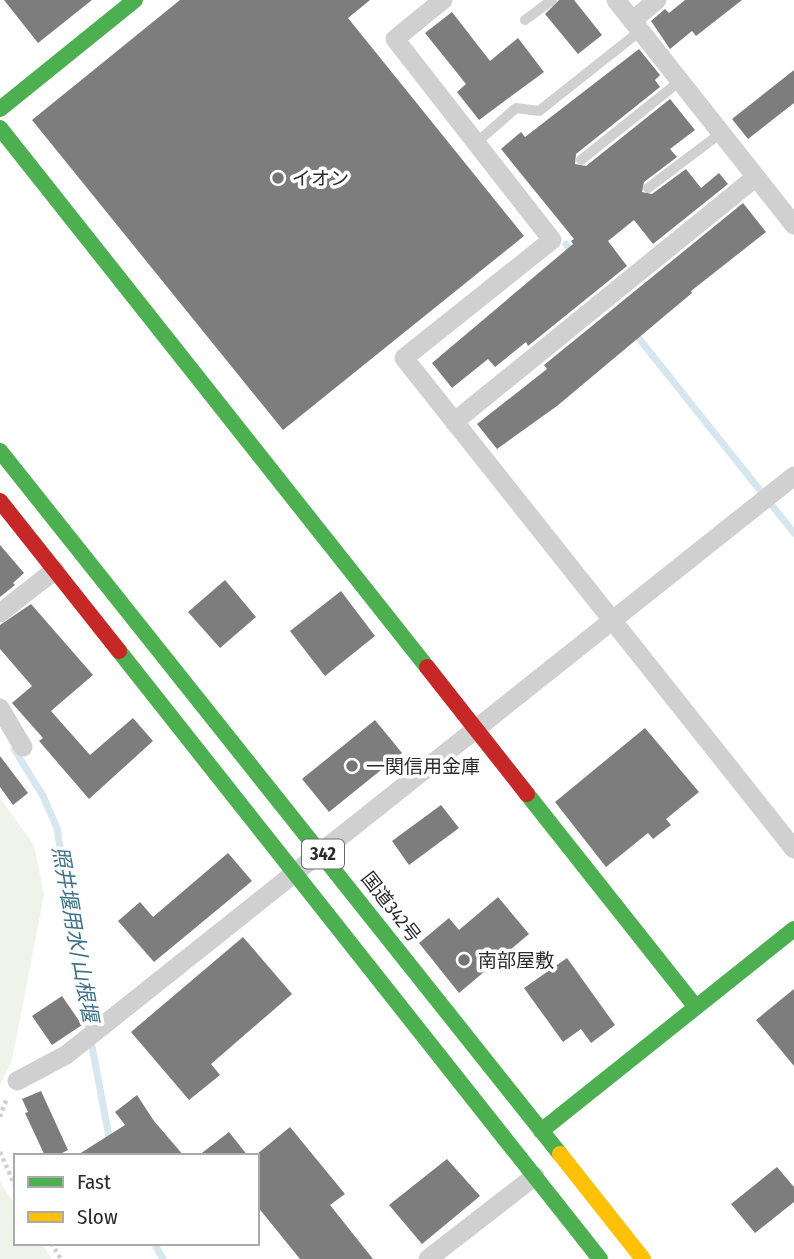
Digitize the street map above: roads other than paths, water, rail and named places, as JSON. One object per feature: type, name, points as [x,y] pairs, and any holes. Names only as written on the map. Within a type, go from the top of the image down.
[{"type":"main road","points":[[0,109],[127,2]]},
{"type":"main road","points":[[0,128],[695,1006]]},
{"type":"main road","name":"国道342号","points":[[0,452],[642,1259]]},
{"type":"main road","name":"342","points":[[0,501],[295,870],[600,1259]]},
{"type":"main road","points":[[541,1131],[794,929]]},
{"type":"street","points":[[443,0],[395,39],[552,240],[404,358],[794,849]]},
{"type":"street","points":[[615,0],[794,225]]},
{"type":"street","points":[[636,26],[657,0]]},
{"type":"street","points":[[454,422],[756,177]]},
{"type":"street","points":[[17,1081],[66,1055],[295,870],[794,476]]},
{"type":"street","points":[[0,613],[55,570]]},
{"type":"street","points":[[0,708],[23,747]]},
{"type":"street","points":[[428,1259],[535,1176]]},
{"type":"lane","points":[[525,20],[552,0]]},
{"type":"lane","points":[[476,143],[516,108],[539,111],[636,26]]},
{"type":"lane","points":[[581,160],[680,81]]},
{"type":"lane","points":[[648,188],[721,133]]},
{"type":"waterway","points":[[566,244],[574,255]]},
{"type":"waterway","points":[[633,331],[794,533]]},
{"type":"waterway","name":"照井堰用水/山根堰","points":[[14,749],[43,796],[57,828],[82,993],[110,1142]]},
{"type":"waterway","name":"照井堰用水/山根堰","points":[[155,1245],[163,1259]]},
{"type":"place","name":"イオン","points":[[278,178]]},
{"type":"place","name":"一関信用金庫","points":[[352,766]]},
{"type":"place","name":"南部屋敷","points":[[464,960]]}]
